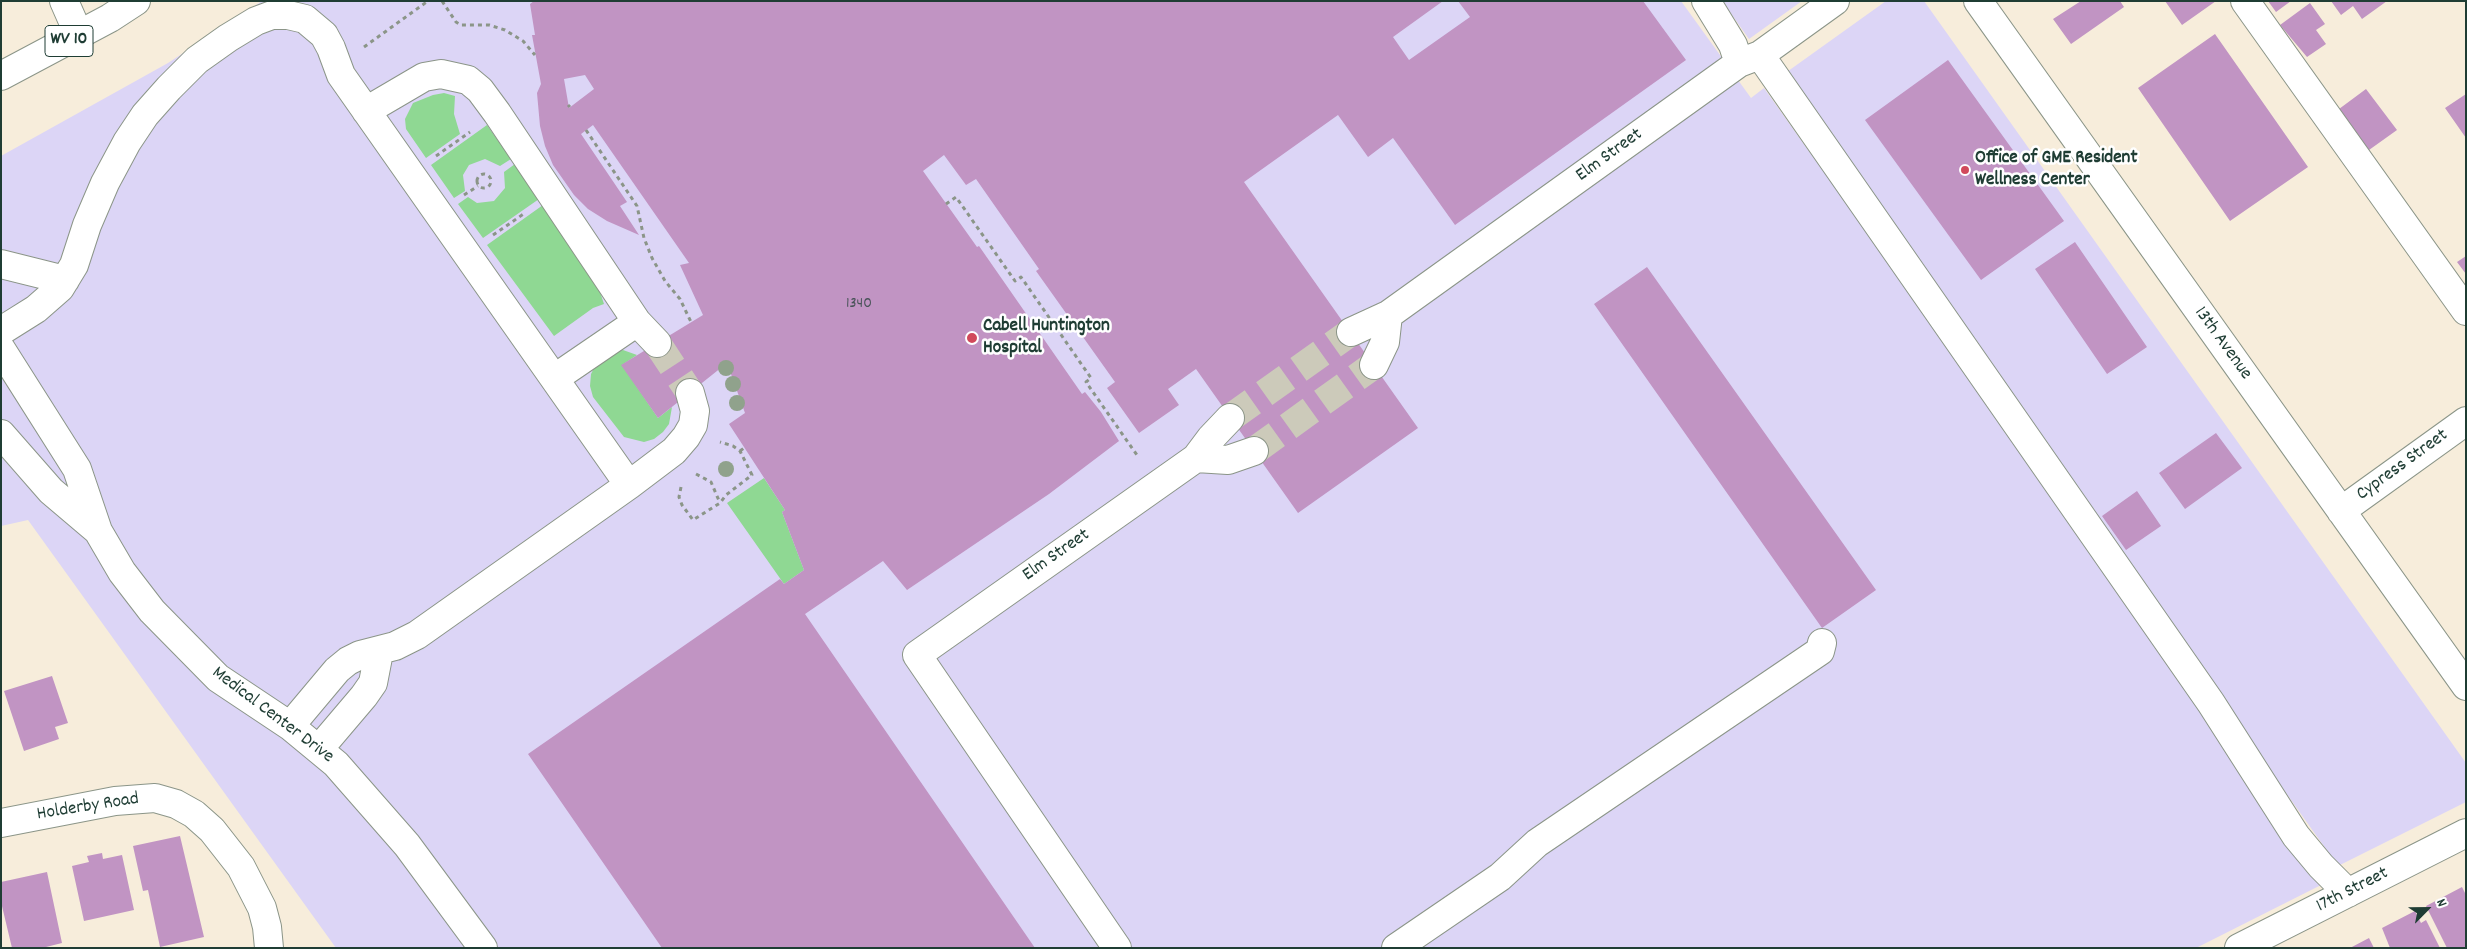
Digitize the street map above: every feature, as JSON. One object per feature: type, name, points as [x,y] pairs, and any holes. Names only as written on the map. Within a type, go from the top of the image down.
[{"type":"street","points":[[64,1],[80,35]]},
{"type":"street","name":"WV 10","points":[[1,76],[80,35],[136,1]]},
{"type":"street","points":[[1706,1],[1733,45],[1750,59],[2211,703],[2296,836],[2321,866],[2348,893]]},
{"type":"street","name":"Elm Street","points":[[1350,332],[1388,315],[1835,1]]},
{"type":"street","name":"13th Avenue","points":[[1978,1],[2466,686]]},
{"type":"street","points":[[2245,1],[2466,311]]},
{"type":"street","points":[[1,331],[36,309],[60,288],[74,265],[87,225],[105,183],[127,142],[146,115],[198,60],[256,21],[272,15],[288,15],[305,19],[315,25],[331,48],[341,75],[629,485]]},
{"type":"street","points":[[366,111],[424,77],[441,74],[468,80],[480,90],[497,113],[637,322],[657,343]]},
{"type":"street","points":[[1,247],[30,272]]},
{"type":"street","points":[[1,264],[65,280]]},
{"type":"street","points":[[1374,365],[1386,342],[1388,315]]},
{"type":"street","points":[[555,378],[637,322]]},
{"type":"street","name":"Medical Center Drive","points":[[1,349],[77,469],[98,531],[122,572],[152,611],[187,649],[218,678],[290,726],[336,764],[407,844],[483,948]]},
{"type":"street","points":[[290,726],[337,670],[360,655],[378,652],[417,635],[674,451],[693,425],[695,412],[690,393]]},
{"type":"street","name":"Elm Street","points":[[1117,948],[917,655],[1196,458],[1211,438],[1230,418]]},
{"type":"street","name":"Cypress Street","points":[[2341,511],[2466,421]]},
{"type":"street","name":"Medical Center Drive","points":[[1,434],[51,491],[98,531]]},
{"type":"street","points":[[1196,458],[1228,460],[1254,451]]},
{"type":"street","points":[[1396,948],[1500,877],[1537,843],[1820,651],[1822,643]]},
{"type":"street","points":[[319,749],[368,690],[377,669],[378,652]]},
{"type":"street","name":"Holderby Road","points":[[1,822],[114,801],[155,798],[176,804],[194,814],[212,830],[241,867],[262,908],[269,948]]},
{"type":"street","name":"17th Street","points":[[2239,948],[2466,833]]},
{"type":"path","points":[[358,51],[428,1]]},
{"type":"path","points":[[442,1],[456,22],[461,25],[489,25],[506,30],[523,41],[535,55]]},
{"type":"path","points":[[410,174],[497,113]]},
{"type":"path","points":[[586,130],[637,206],[644,238],[652,258],[665,281],[680,299],[691,322]]},
{"type":"path","points":[[486,173],[491,177],[492,182],[489,187],[483,189],[478,186],[477,180],[480,175],[486,173]]},
{"type":"path","points":[[467,254],[552,194]]},
{"type":"path","points":[[946,204],[956,197],[1015,281],[1021,277],[1091,378],[1086,382],[1142,462]]},
{"type":"path","points":[[694,520],[720,503],[726,495],[752,475],[740,452],[733,446],[717,442]]},
{"type":"path","points":[[740,452],[744,448]]},
{"type":"path","points":[[693,472],[710,482],[720,503]]},
{"type":"shaded area","name":"Cabell Huntington Hospital","points":[[262,1],[1681,1],[1751,98],[1764,88],[2329,881],[2196,948],[336,948],[28,520],[1,526],[1,156],[168,63]]},
{"type":"shaded area","points":[[1722,1],[1802,1],[1749,39]]},
{"type":"shaded area","points":[[1886,1],[1924,1],[2466,763],[2466,802],[2338,866],[1777,79]]},
{"type":"green space","points":[[444,93],[455,96],[454,114],[460,134],[426,158],[406,129],[405,119],[413,103]]},
{"type":"green space","points":[[487,125],[511,159],[500,166],[485,159],[469,165],[463,175],[465,191],[454,198],[431,165]]},
{"type":"green space","points":[[515,164],[539,199],[483,238],[458,204],[468,197],[477,203],[494,201],[505,188],[504,172]]},
{"type":"green space","points":[[543,205],[598,286],[604,304],[593,308],[554,336],[487,245]]},
{"type":"green space","points":[[623,350],[637,355],[622,365],[658,418],[672,407],[669,424],[663,432],[654,439],[644,442],[624,437],[593,397],[590,386],[591,374],[596,364],[613,352]]},
{"type":"green space","points":[[764,478],[785,510],[782,512],[804,570],[784,584],[727,503]]},
{"type":"building","points":[[534,1],[1443,1],[1393,37],[1409,60],[1470,17],[1458,1],[1643,1],[1686,60],[1455,225],[1393,138],[1368,157],[1338,115],[1244,182],[1418,428],[1298,513],[1196,369],[1168,389],[1179,405],[1139,433],[1107,388],[1115,382],[1036,271],[1039,269],[976,179],[966,185],[944,155],[923,171],[977,247],[979,246],[1082,394],[1085,392],[1101,412],[1119,441],[1049,494],[907,590],[883,561],[805,614],[1035,948],[662,948],[528,754],[780,579],[784,584],[804,570],[782,512],[785,510],[729,424],[745,413],[727,363],[658,418],[621,365],[703,315],[680,265],[689,263],[593,125],[581,134],[627,202],[620,206],[639,235],[607,221],[588,209],[574,195],[553,165],[545,146],[540,126],[537,93],[541,84],[532,35],[535,35],[530,4]],"holes":[[[585,75],[594,89],[569,108],[564,79]]]},
{"type":"building","points":[[2081,1],[2120,1],[2124,7],[2071,44],[2053,19]]},
{"type":"building","points":[[2165,1],[2216,1],[2182,25]]},
{"type":"building","points":[[2268,1],[2291,1],[2276,12]]},
{"type":"building","points":[[2331,1],[2387,1],[2362,19],[2353,6],[2341,15]]},
{"type":"building","points":[[2310,3],[2325,24],[2316,30],[2326,44],[2307,57],[2280,25]]},
{"type":"building","points":[[2215,34],[2308,167],[2230,221],[2138,88]]},
{"type":"building","name":"Office of GME Resident Wellness Center","points":[[1948,60],[2064,221],[1981,280],[1865,120]]},
{"type":"building","points":[[2366,89],[2397,130],[2369,150],[2339,109]]},
{"type":"building","points":[[2466,94],[2466,138],[2445,108]]},
{"type":"building","points":[[2075,242],[2147,347],[2107,374],[2035,269]]},
{"type":"building","points":[[2466,256],[2466,274],[2457,262]]},
{"type":"building","points":[[1647,267],[1876,590],[1822,628],[1594,304]]},
{"type":"building","points":[[2216,433],[2242,468],[2185,509],[2159,473]]},
{"type":"building","points":[[2137,491],[2161,526],[2126,550],[2102,516]]},
{"type":"building","points":[[52,676],[68,723],[55,727],[59,739],[24,751],[4,691]]},
{"type":"building","points":[[180,836],[204,937],[160,947],[148,890],[143,891],[133,846]]},
{"type":"building","points":[[102,853],[103,859],[122,855],[134,910],[84,921],[72,866],[89,862],[87,856]]},
{"type":"building","points":[[47,872],[62,943],[42,948],[12,948],[1,902],[1,882]]},
{"type":"building","points":[[2462,887],[2466,895],[2466,948],[2447,948],[2426,906]]},
{"type":"building","points":[[2415,911],[2421,923],[2426,920],[2440,948],[2390,948],[2382,928]]},
{"type":"building","points":[[2369,938],[2374,948],[2350,948]]},
{"type":"tunnel","points":[[1230,418],[1351,332]]},
{"type":"tunnel","points":[[657,343],[690,393]]},
{"type":"tunnel","points":[[1254,451],[1374,365]]},
{"type":"place","name":"Office of GME Resident Wellness Center","points":[[1965,170]]},
{"type":"place","name":"Cabell Huntington Hospital","points":[[972,338]]}]
